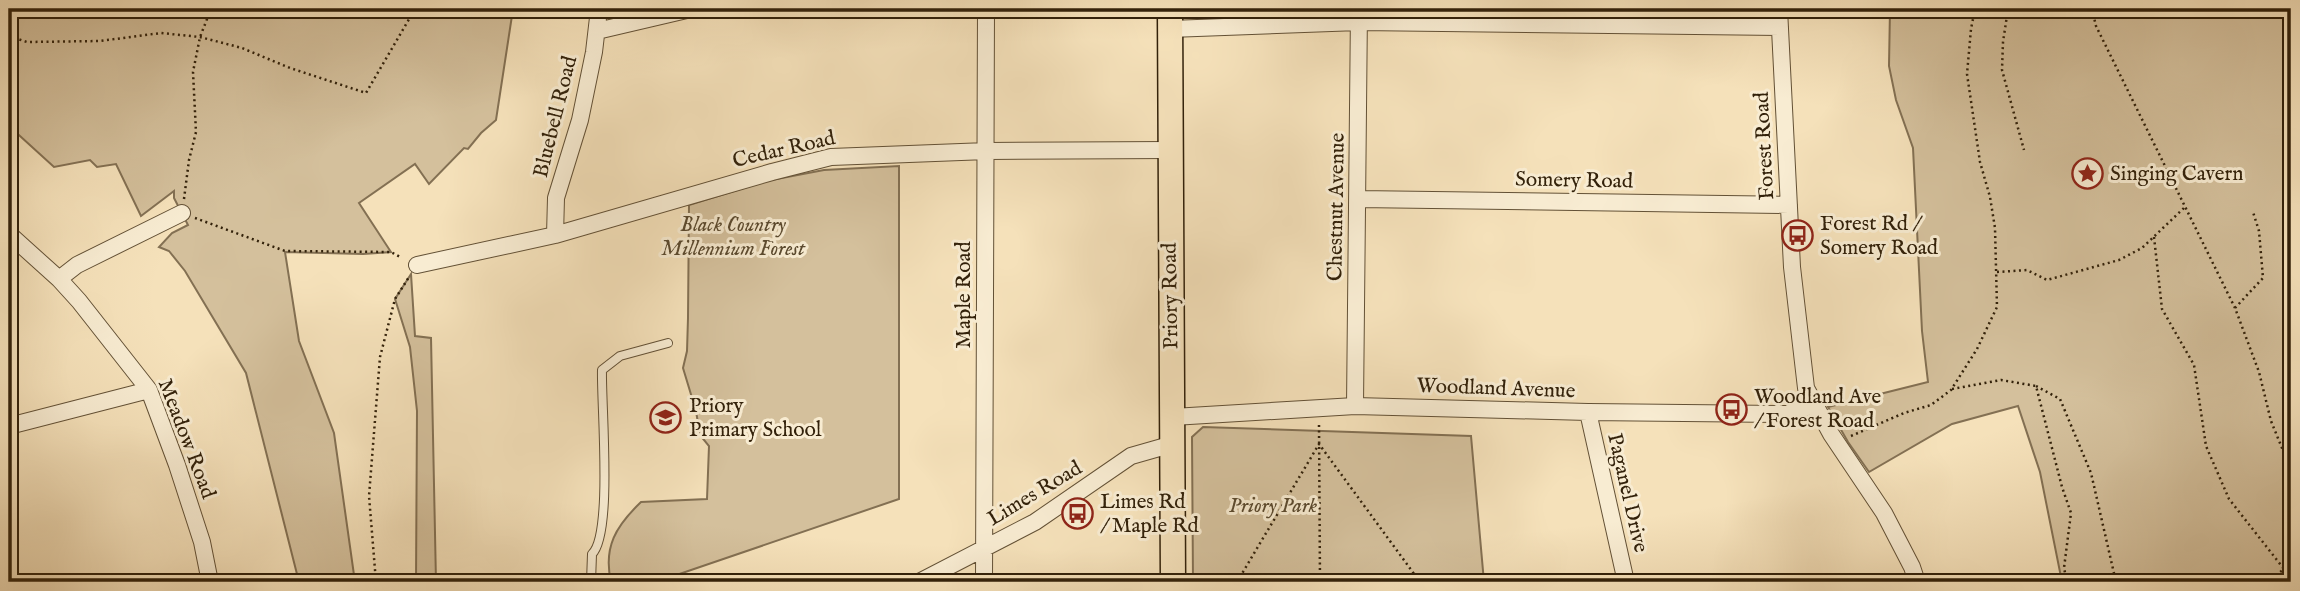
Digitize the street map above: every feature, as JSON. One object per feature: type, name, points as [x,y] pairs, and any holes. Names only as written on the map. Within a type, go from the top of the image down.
[{"type":"main road","name":"Priory Road","points":[[1170,19],[1174,444],[1172,582]]},
{"type":"street","name":"Bluebell Road","points":[[555,235],[556,198],[580,120],[599,9]]},
{"type":"street","points":[[597,31],[691,9]]},
{"type":"street","name":"Maple Road","points":[[984,582],[986,9]]},
{"type":"street","name":"Forest Road","points":[[1779,9],[1789,205],[1800,347],[1807,388],[1831,434],[1884,513],[1917,582]]},
{"type":"street","points":[[1170,19],[1359,15],[1780,27]]},
{"type":"street","name":"Chestnut Avenue","points":[[1355,406],[1359,15]]},
{"type":"street","name":"Cedar Road","points":[[417,265],[555,235],[831,157],[987,151],[1170,150]]},
{"type":"street","name":"Somery Road","points":[[1358,198],[1789,205]]},
{"type":"street","points":[[59,279],[77,265],[183,213]]},
{"type":"street","name":"Meadow Road","points":[[9,234],[59,279],[149,390],[198,529],[210,582]]},
{"type":"street","points":[[9,426],[149,390]]},
{"type":"street","name":"Woodland Avenue","points":[[1173,417],[1319,406],[1787,414],[1816,404]]},
{"type":"street","name":"Paganel Drive","points":[[1588,412],[1626,582]]},
{"type":"street","name":"Limes Road","points":[[919,582],[1035,522],[1131,456],[1174,444]]},
{"type":"lane","points":[[592,582],[592,554],[598,548],[605,510],[601,370],[620,356],[668,343]]},
{"type":"path","points":[[211,9],[200,37],[193,72],[196,132],[188,160],[183,213],[285,251],[391,252],[417,265],[395,299],[380,358],[369,496],[376,582]]},
{"type":"path","points":[[9,36],[27,42],[100,41],[161,33],[200,37],[242,48],[290,68],[366,93],[415,9]]},
{"type":"path","points":[[1843,439],[1931,405],[1951,390],[1977,349],[1997,307],[1995,228],[1980,162],[1967,74],[1970,29],[1975,9]]},
{"type":"path","points":[[2008,9],[2003,42],[2003,70],[2024,150]]},
{"type":"path","points":[[2092,9],[2096,26],[2235,308],[2259,372],[2271,421],[2291,465]]},
{"type":"path","points":[[2291,153],[2284,162],[2291,181]]},
{"type":"path","points":[[1997,272],[2026,270],[2047,279],[2119,260],[2142,248],[2185,207]]},
{"type":"path","points":[[2235,308],[2263,278],[2259,231],[2253,212]]},
{"type":"path","points":[[2154,237],[2162,309],[2194,365],[2206,446],[2229,499],[2284,569],[2269,582]]},
{"type":"path","points":[[1951,390],[2001,380],[2036,386],[2060,399],[2091,473],[2116,582]]},
{"type":"path","points":[[2036,386],[2071,513],[2064,568],[2067,582]]},
{"type":"path","points":[[1319,406],[1320,582]]},
{"type":"path","points":[[1237,582],[1319,444]]},
{"type":"path","points":[[1319,444],[1420,582]]},
{"type":"green space","points":[[9,9],[513,9],[496,120],[429,184],[415,164],[359,203],[391,252],[285,252],[299,341],[334,433],[355,582],[299,582],[246,373],[185,271],[169,251],[159,247],[172,233],[188,225],[174,198],[174,191],[141,216],[116,164],[97,167],[90,160],[54,167],[9,126]]},
{"type":"green space","points":[[1890,9],[2291,9],[2291,582],[2062,582],[2040,472],[2018,406],[1952,424],[1869,472],[1848,442],[1828,407],[1928,382],[1922,331],[1913,148],[1896,100],[1889,66]]},
{"type":"green space","name":"Black Country Millennium Forest","points":[[899,166],[899,499],[656,582],[611,582],[610,548],[618,529],[641,502],[707,499],[709,446],[700,435],[683,368],[687,351],[689,205],[766,181],[824,170]]},
{"type":"green space","points":[[411,274],[415,336],[431,338],[436,582],[416,582],[417,411],[410,347],[395,299]]},
{"type":"green space","name":"Priory Park","points":[[1203,427],[1471,436],[1484,582],[1193,582],[1192,437]]},
{"type":"place","name":"Singing Cavern","points":[[2087,174]]},
{"type":"place","name":"Forest Rd / Somery Road","points":[[1797,236]]},
{"type":"place","name":"Woodland Ave / Forest Road","points":[[1731,409]]},
{"type":"place","name":"Priory Primary School","points":[[666,418]]},
{"type":"place","name":"Limes Rd / Maple Rd","points":[[1077,514]]}]
